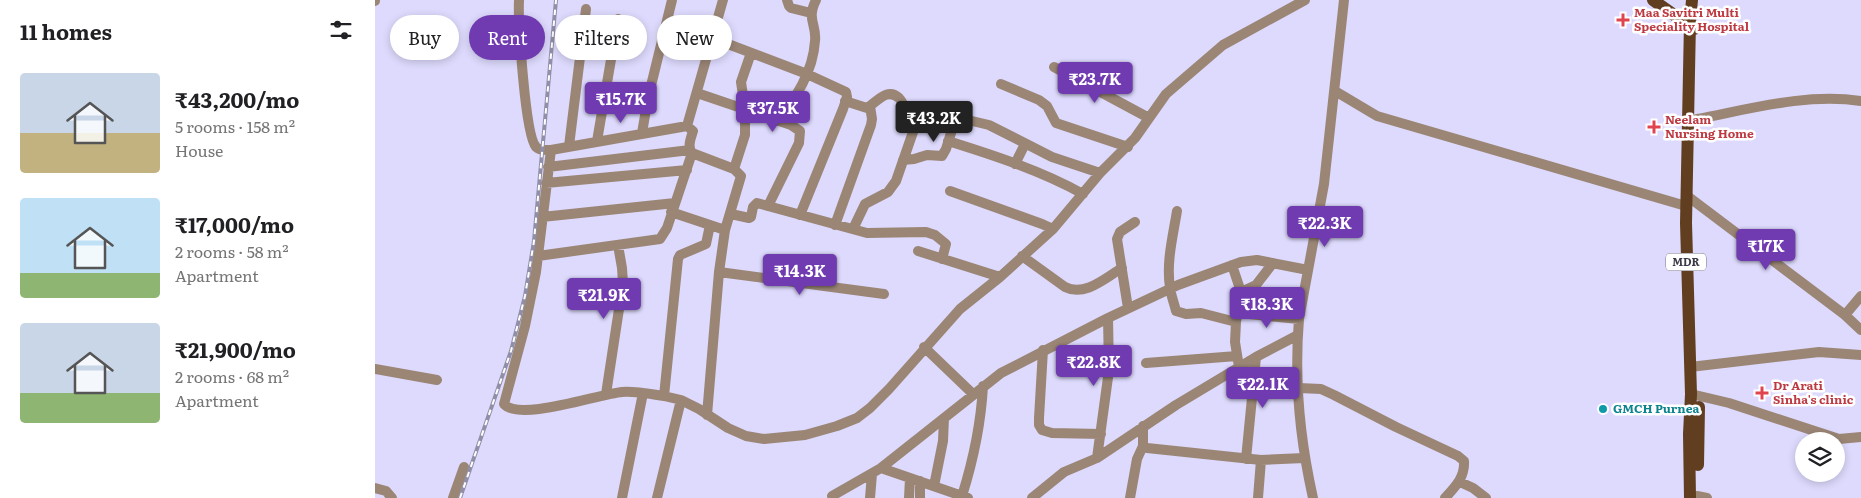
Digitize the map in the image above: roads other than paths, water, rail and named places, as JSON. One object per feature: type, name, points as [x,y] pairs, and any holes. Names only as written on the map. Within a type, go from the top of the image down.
[{"type":"main road","points":[[1653,0],[1693,29]]},
{"type":"main road","name":"MDR","points":[[1689,200],[1697,118],[1692,0]]},
{"type":"main road","name":"MDR","points":[[1698,498],[1689,434],[1695,395],[1687,304],[1693,29],[1699,0]]},
{"type":"street","points":[[519,0],[520,50],[534,143],[537,148],[551,150],[687,126],[693,131],[687,170],[667,228],[660,239],[538,256]]},
{"type":"street","points":[[642,133],[648,98],[672,0]]},
{"type":"street","points":[[719,15],[723,0]]},
{"type":"street","points":[[787,0],[791,8],[811,13]]},
{"type":"street","points":[[777,121],[794,99],[807,74],[815,40],[811,13],[816,0]]},
{"type":"street","points":[[551,150],[538,256],[525,326],[504,404],[511,409],[536,410],[606,394],[623,392],[643,393],[681,400],[728,428],[746,436],[764,439],[805,435],[857,418],[870,408],[924,347],[961,309],[1053,229],[1100,174],[1128,147],[1166,94],[1223,45],[1302,0]]},
{"type":"street","points":[[1313,498],[1304,458],[1299,388],[1298,335],[1299,320],[1324,184],[1344,0]]},
{"type":"street","points":[[569,146],[586,9]]},
{"type":"street","points":[[732,46],[807,74],[842,90],[847,97],[800,216]]},
{"type":"street","points":[[735,169],[745,136],[745,110],[741,82],[751,53]]},
{"type":"street","points":[[597,141],[611,60]]},
{"type":"street","points":[[687,126],[706,60]]},
{"type":"street","points":[[1054,67],[1149,118]]},
{"type":"street","points":[[1001,84],[1039,100],[1047,106],[1056,123],[1128,147]]},
{"type":"street","points":[[1335,91],[1377,116],[1689,200],[1845,315],[1861,330]]},
{"type":"street","points":[[697,93],[800,131],[801,137],[768,206]]},
{"type":"street","points":[[845,101],[863,108],[871,106],[883,96],[889,94],[900,98],[906,108],[921,109],[989,126],[1052,157],[1100,174]]},
{"type":"street","points":[[1697,118],[1798,101],[1822,99],[1861,101]]},
{"type":"street","points":[[835,224],[871,124],[871,106]]},
{"type":"street","points":[[853,229],[865,204],[883,195],[892,187],[921,109]]},
{"type":"street","points":[[903,160],[927,155],[941,156],[948,142],[956,117]]},
{"type":"street","points":[[948,142],[1015,164],[1058,181],[1083,194]]},
{"type":"street","points":[[1015,164],[1025,144]]},
{"type":"street","points":[[548,167],[691,152],[735,169],[741,176],[725,230],[719,272],[707,415]]},
{"type":"street","points":[[546,183],[687,170]]},
{"type":"street","points":[[950,191],[1053,229]]},
{"type":"street","points":[[731,214],[749,218],[754,204],[757,203],[800,216],[874,234],[921,232],[935,235],[946,244],[942,259]]},
{"type":"street","points":[[542,217],[673,208],[725,230]]},
{"type":"street","points":[[1177,211],[1169,259],[1170,289],[1176,311],[1180,313],[1299,320]]},
{"type":"street","points":[[1129,308],[1118,236],[1135,222]]},
{"type":"street","points":[[664,396],[679,255],[706,244],[710,225]]},
{"type":"street","points":[[606,394],[623,283],[618,246]]},
{"type":"street","points":[[918,251],[1000,277]]},
{"type":"street","points":[[1022,256],[1072,291],[1090,287],[1122,268]]},
{"type":"street","points":[[832,496],[881,468],[1001,373],[1129,308],[1170,289],[1232,265],[1257,260],[1308,270]]},
{"type":"street","points":[[1241,292],[1255,285],[1273,263]]},
{"type":"street","points":[[1232,265],[1241,292],[1235,342],[1239,367]]},
{"type":"street","points":[[719,272],[884,294]]},
{"type":"street","points":[[1845,315],[1861,296]]},
{"type":"street","points":[[1097,458],[1109,370],[1108,318]]},
{"type":"street","points":[[1032,498],[1064,472],[1097,458],[1143,426],[1239,367],[1298,335]]},
{"type":"street","points":[[924,347],[973,394]]},
{"type":"street","points":[[1043,350],[1039,418],[1039,425],[1042,430],[1101,434]]},
{"type":"street","points":[[1694,367],[1819,352],[1861,355]]},
{"type":"street","points":[[1147,364],[1237,356]]},
{"type":"street","points":[[1246,458],[1256,357]]},
{"type":"street","points":[[375,369],[437,380]]},
{"type":"street","points":[[881,468],[965,497],[979,422],[983,386]]},
{"type":"street","points":[[1299,388],[1321,389],[1334,394],[1396,427],[1459,456],[1464,461],[1460,482],[1445,498]]},
{"type":"street","points":[[622,498],[643,393]]},
{"type":"street","points":[[1695,395],[1729,403],[1839,439],[1861,437]]},
{"type":"street","points":[[657,498],[681,400]]},
{"type":"street","points":[[934,486],[943,441],[944,418]]},
{"type":"street","points":[[1130,498],[1137,459],[1143,446],[1143,426]]},
{"type":"street","points":[[1143,446],[1147,448],[1261,460],[1304,458]]},
{"type":"street","points":[[1258,498],[1261,460]]},
{"type":"street","points":[[453,498],[463,467]]},
{"type":"street","points":[[870,498],[872,474]]},
{"type":"street","points":[[909,498],[915,480]]},
{"type":"street","points":[[915,480],[920,498]]},
{"type":"street","points":[[1460,482],[1486,498]]},
{"type":"street","points":[[375,488],[386,492],[392,498]]},
{"type":"railway","points":[[460,498],[511,351],[525,296],[534,241],[556,0]]},
{"type":"place","name":"Maa Savitri Multi Speciality Hospital","points":[[1623,20]]},
{"type":"place","name":"Neelam Nursing Home","points":[[1654,127]]},
{"type":"place","name":"Dr Arati Sinha's clinic","points":[[1762,393]]},
{"type":"place","name":"GMCH Purnea","points":[[1603,409]]}]
